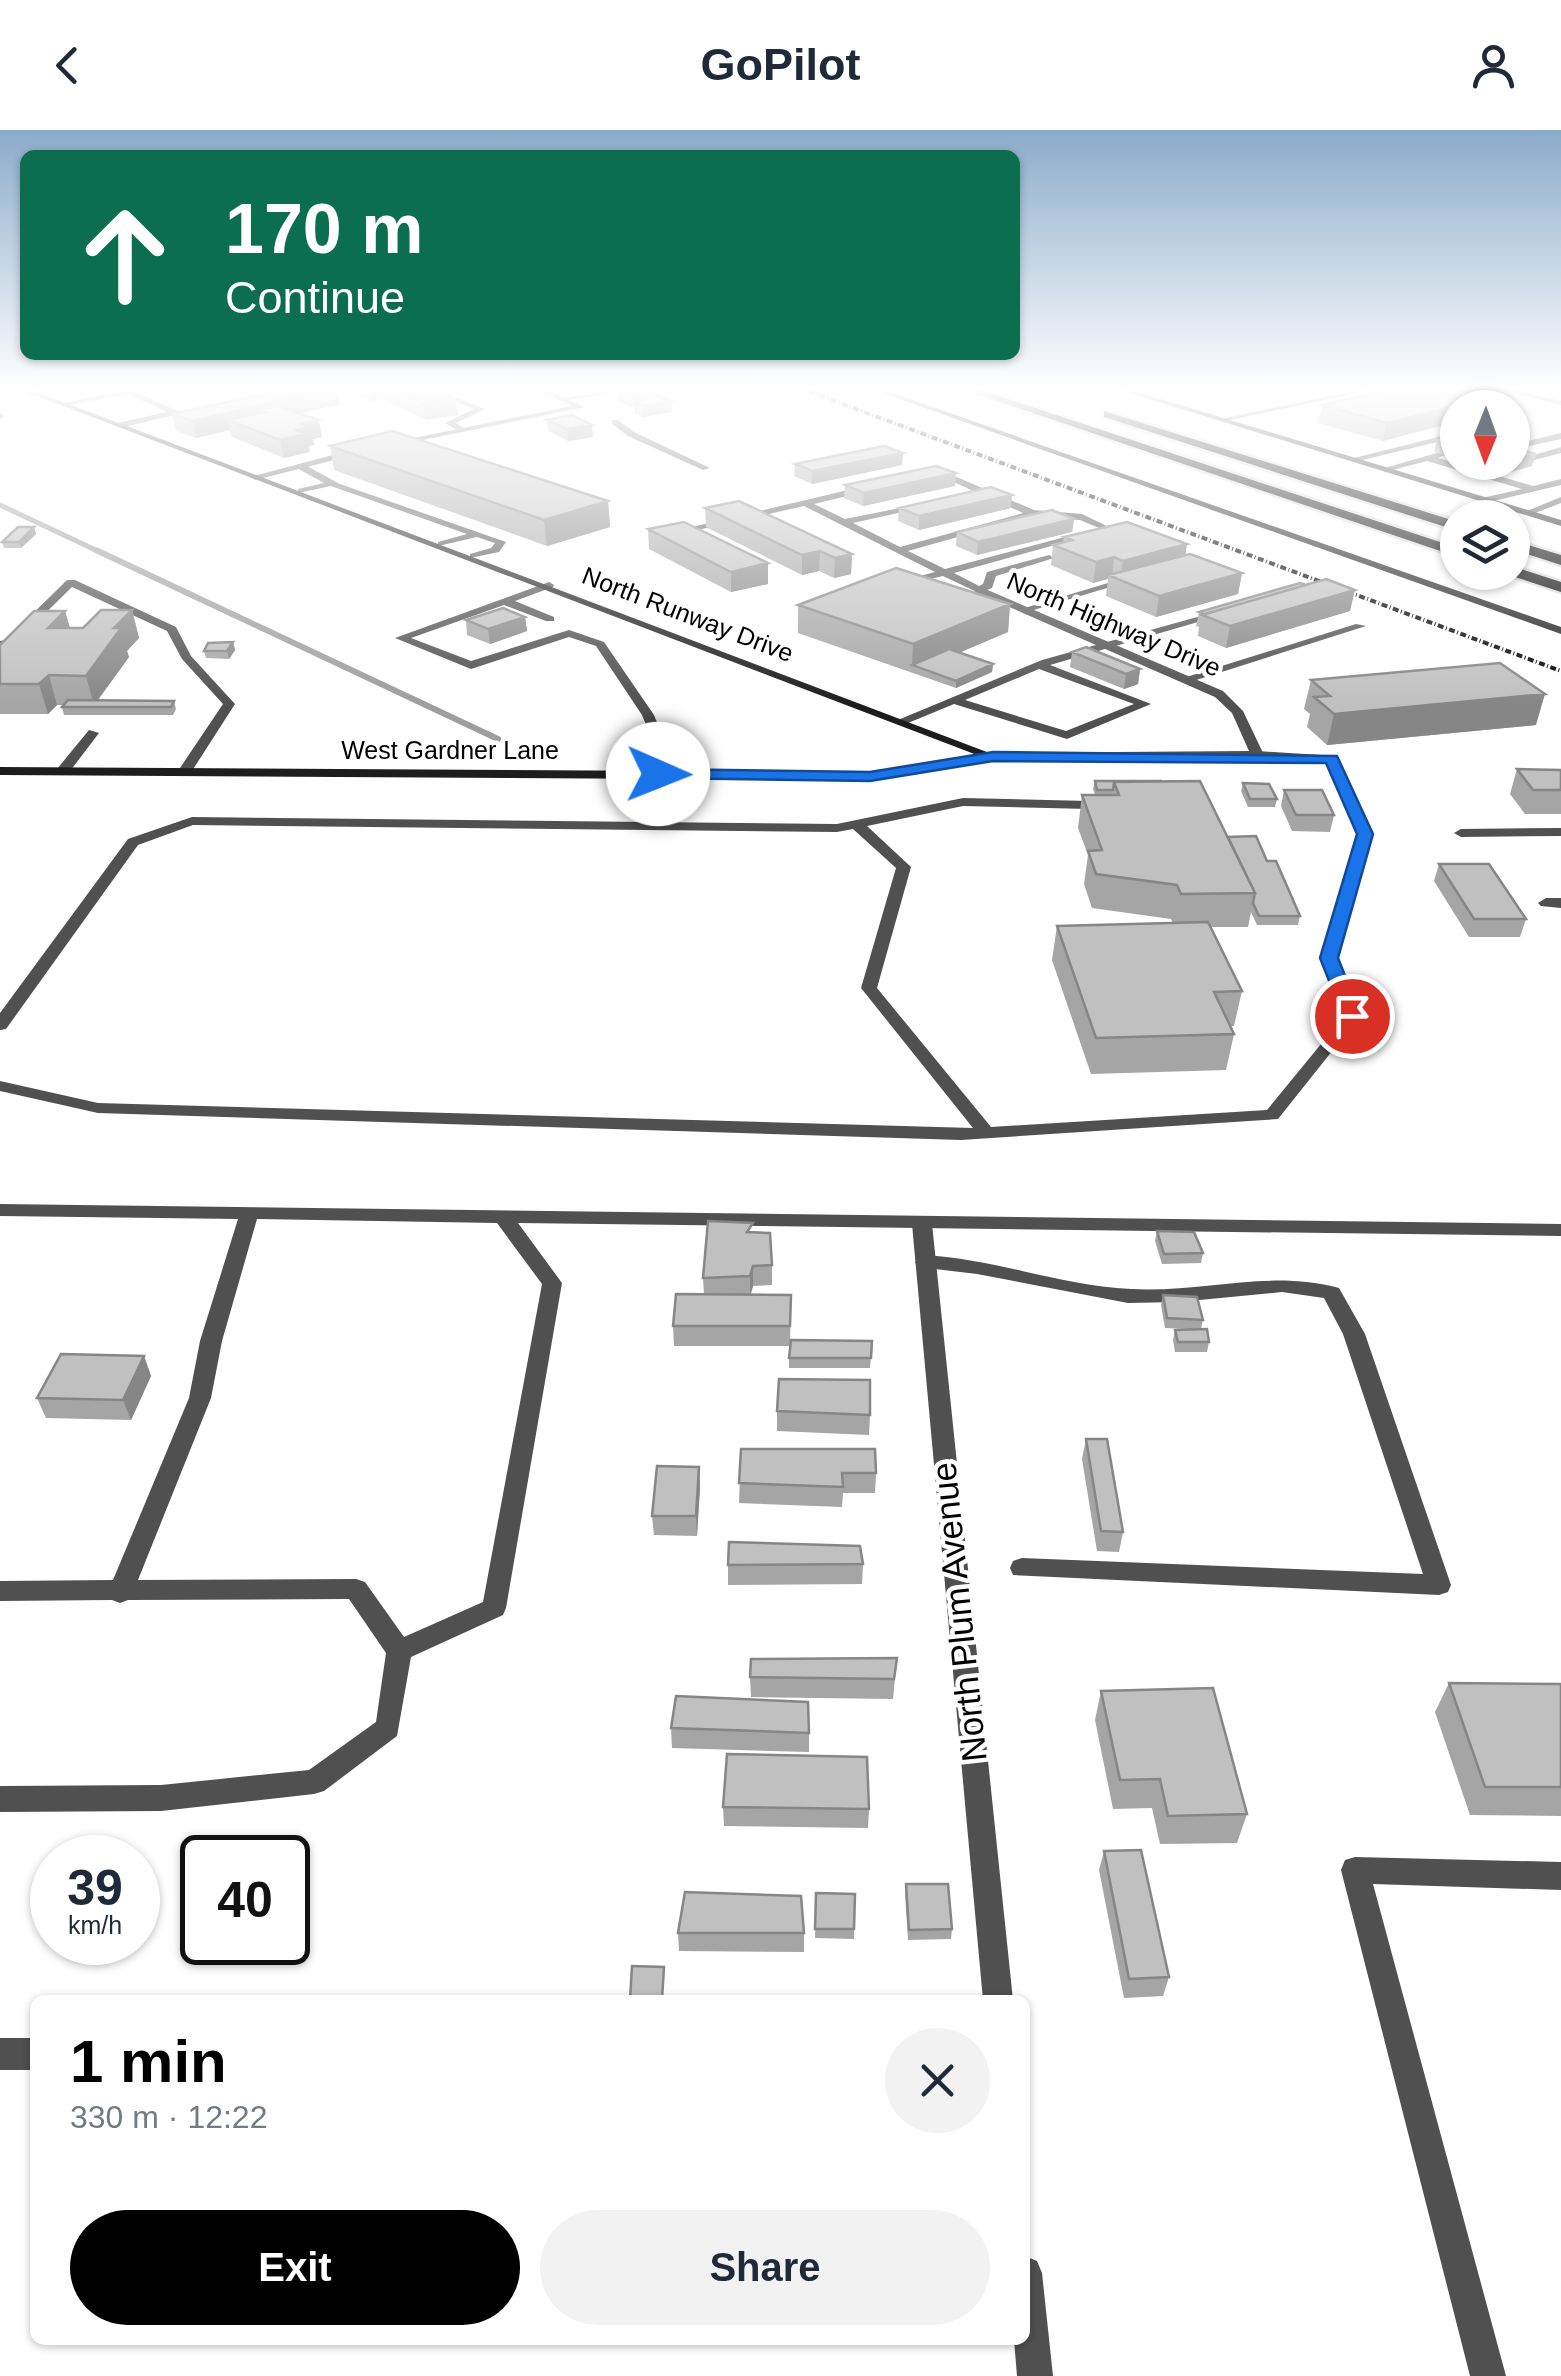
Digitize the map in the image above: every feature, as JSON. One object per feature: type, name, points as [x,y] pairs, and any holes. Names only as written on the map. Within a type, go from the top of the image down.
[{"type":"highway","points":[[1288,496],[1440,547]]},
{"type":"highway","points":[[1364,496],[1440,520]]},
{"type":"highway","points":[[1530,550],[1561,560]]},
{"type":"highway","points":[[1530,577],[1561,588]]},
{"type":"street","name":"North Runway Drive","points":[[314,496],[993,757]]},
{"type":"street","points":[[370,496],[501,542],[495,550],[474,556]]},
{"type":"street","points":[[693,528],[837,496]]},
{"type":"street","points":[[891,587],[1108,529],[1082,517],[1032,513],[991,496]]},
{"type":"street","points":[[1180,496],[1561,631]]},
{"type":"street","points":[[1471,496],[1485,500],[1503,496]]},
{"type":"street","points":[[1530,511],[1561,500]]},
{"type":"street","name":"North Highway Drive","points":[[805,503],[978,590],[1230,701],[1257,756]]},
{"type":"street","points":[[844,522],[930,503]]},
{"type":"street","points":[[899,550],[1032,513]]},
{"type":"street","points":[[1530,513],[1561,523]]},
{"type":"street","points":[[442,544],[478,534]]},
{"type":"street","points":[[978,590],[988,586],[991,574],[1049,558]]},
{"type":"street","points":[[0,644],[9,643],[71,582],[172,628],[186,656],[229,704],[185,771]]},
{"type":"street","points":[[548,585],[400,638],[471,665],[569,632],[600,644],[648,715],[660,744],[658,774]]},
{"type":"street","points":[[1024,610],[1112,585]]},
{"type":"street","points":[[505,601],[550,619]]},
{"type":"street","points":[[904,720],[1042,666],[1234,610]]},
{"type":"street","points":[[1186,679],[1360,626]]},
{"type":"street","points":[[948,702],[1066,735],[1145,704],[1042,666]]},
{"type":"street","points":[[62,772],[93,732]]},
{"type":"street","name":"West Gardner Lane","points":[[0,771],[870,776],[993,757],[1331,759],[1365,834],[1329,958],[1352,1016],[1272,1115],[986,1132]]},
{"type":"street","points":[[0,1025],[133,842],[192,820],[837,828],[963,802],[1090,804]]},
{"type":"street","points":[[856,824],[904,867],[870,988],[986,1132]]},
{"type":"street","points":[[1461,833],[1561,832]]},
{"type":"street","points":[[0,1086],[98,1108],[986,1132]]},
{"type":"street","points":[[0,1210],[1561,1230]]},
{"type":"street","points":[[120,1593],[200,1398],[211,1341],[250,1211]]},
{"type":"street","points":[[399,1651],[494,1608],[552,1283],[503,1217]]},
{"type":"street","name":"North Plum Avenue","points":[[922,1224],[998,1995]]},
{"type":"street","points":[[925,1262],[966,1262],[1129,1296],[1304,1284],[1332,1293],[1354,1334],[1439,1585],[1022,1568]]},
{"type":"street","points":[[0,1591],[356,1589],[399,1651],[388,1728],[314,1782],[161,1798],[0,1800]]},
{"type":"street","points":[[1488,2376],[1356,1870],[1561,1876]]},
{"type":"street","points":[[0,2054],[30,2054]]},
{"type":"street","points":[[1030,2324],[1035,2376]]},
{"type":"building","points":[[474,496],[592,496],[608,501],[544,520]]},
{"type":"building","points":[[952,496],[1008,496],[919,516],[899,508]]},
{"type":"building","points":[[739,501],[852,554],[835,558],[820,551],[802,555],[705,508]]},
{"type":"building","points":[[1052,510],[1074,519],[978,542],[957,532]]},
{"type":"building","points":[[684,522],[768,563],[731,572],[648,529]]},
{"type":"building","points":[[1127,522],[1187,544],[1123,561],[1114,557],[1096,562],[1053,545],[1072,540],[1064,537]]},
{"type":"building","points":[[18,527],[34,527],[19,542],[2,542]]},
{"type":"building","points":[[1190,554],[1242,573],[1159,596],[1108,575]]},
{"type":"building","points":[[896,568],[1010,604],[913,644],[798,605]]},
{"type":"building","points":[[1326,579],[1355,590],[1230,626],[1202,615]]},
{"type":"building","points":[[1300,583],[1306,585],[1205,614],[1199,612]]},
{"type":"building","points":[[503,608],[525,617],[488,629],[466,620]]},
{"type":"building","points":[[101,610],[132,610],[114,628],[121,628],[86,676],[49,675],[39,684],[0,684],[0,645],[34,611],[65,611],[48,628],[83,628]]},
{"type":"building","points":[[233,642],[227,651],[204,651],[208,643]]},
{"type":"building","points":[[1086,647],[1140,669],[1126,674],[1072,652]]},
{"type":"building","points":[[949,649],[993,664],[956,681],[912,665]]},
{"type":"building","points":[[1500,663],[1545,694],[1334,714],[1314,697],[1330,696],[1311,680]]},
{"type":"building","points":[[68,700],[174,701],[171,707],[62,707]]},
{"type":"building","points":[[1517,769],[1561,770],[1561,790],[1533,790]]},
{"type":"building","points":[[1095,781],[1162,781],[1114,782],[1113,790],[1097,790]]},
{"type":"building","points":[[1200,781],[1255,893],[1181,894],[1177,885],[1096,874],[1088,851],[1102,850],[1082,795],[1119,795],[1114,782]]},
{"type":"building","points":[[1243,783],[1269,784],[1277,799],[1250,799]]},
{"type":"building","points":[[1284,790],[1322,790],[1334,815],[1296,815]]},
{"type":"building","points":[[1256,836],[1267,861],[1276,861],[1300,916],[1259,916],[1253,903],[1255,893],[1228,837]]},
{"type":"building","points":[[1439,864],[1489,864],[1526,919],[1474,919]]},
{"type":"building","points":[[1208,922],[1242,991],[1214,992],[1234,1034],[1096,1038],[1057,926]]},
{"type":"building","points":[[708,1221],[753,1223],[747,1232],[770,1233],[772,1265],[753,1266],[750,1276],[703,1278]]},
{"type":"building","points":[[1157,1231],[1194,1232],[1203,1253],[1164,1254]]},
{"type":"building","points":[[676,1294],[791,1295],[790,1326],[673,1326]]},
{"type":"building","points":[[1163,1295],[1197,1297],[1203,1320],[1167,1318]]},
{"type":"building","points":[[1207,1329],[1209,1342],[1178,1342],[1175,1330]]},
{"type":"building","points":[[791,1340],[872,1341],[871,1358],[789,1358]]},
{"type":"building","points":[[61,1354],[144,1356],[123,1400],[37,1398]]},
{"type":"building","points":[[779,1379],[870,1380],[870,1415],[777,1411]]},
{"type":"building","points":[[1086,1439],[1107,1439],[1123,1532],[1101,1531]]},
{"type":"building","points":[[741,1449],[875,1449],[876,1473],[842,1473],[843,1487],[739,1483]]},
{"type":"building","points":[[657,1466],[699,1467],[696,1516],[652,1516]]},
{"type":"building","points":[[729,1542],[860,1546],[863,1564],[728,1565]]},
{"type":"building","points":[[897,1658],[894,1679],[750,1677],[751,1659]]},
{"type":"building","points":[[1449,1683],[1561,1684],[1561,1787],[1485,1787]]},
{"type":"building","points":[[1213,1688],[1247,1814],[1168,1816],[1160,1779],[1120,1780],[1101,1691]]},
{"type":"building","points":[[676,1696],[808,1702],[809,1733],[671,1728]]},
{"type":"building","points":[[727,1754],[867,1757],[869,1809],[723,1807]]},
{"type":"building","points":[[1141,1850],[1169,1977],[1129,1979],[1104,1851]]},
{"type":"building","points":[[906,1884],[948,1884],[952,1929],[909,1930]]},
{"type":"building","points":[[685,1892],[801,1896],[804,1933],[678,1933]]},
{"type":"building","points":[[816,1893],[855,1894],[854,1929],[815,1929]]},
{"type":"building","points":[[632,1966],[664,1967],[662,1995],[630,1995]]},
{"type":"waterway","points":[[0,505],[102,553]]},
{"type":"waterway","points":[[96,550],[498,739]]},
{"type":"railway","points":[[1090,496],[1561,671]]},
{"type":"route","points":[[658,774],[870,776],[906,774],[993,757],[1331,759],[1365,834],[1329,958],[1352,1016]]}]
